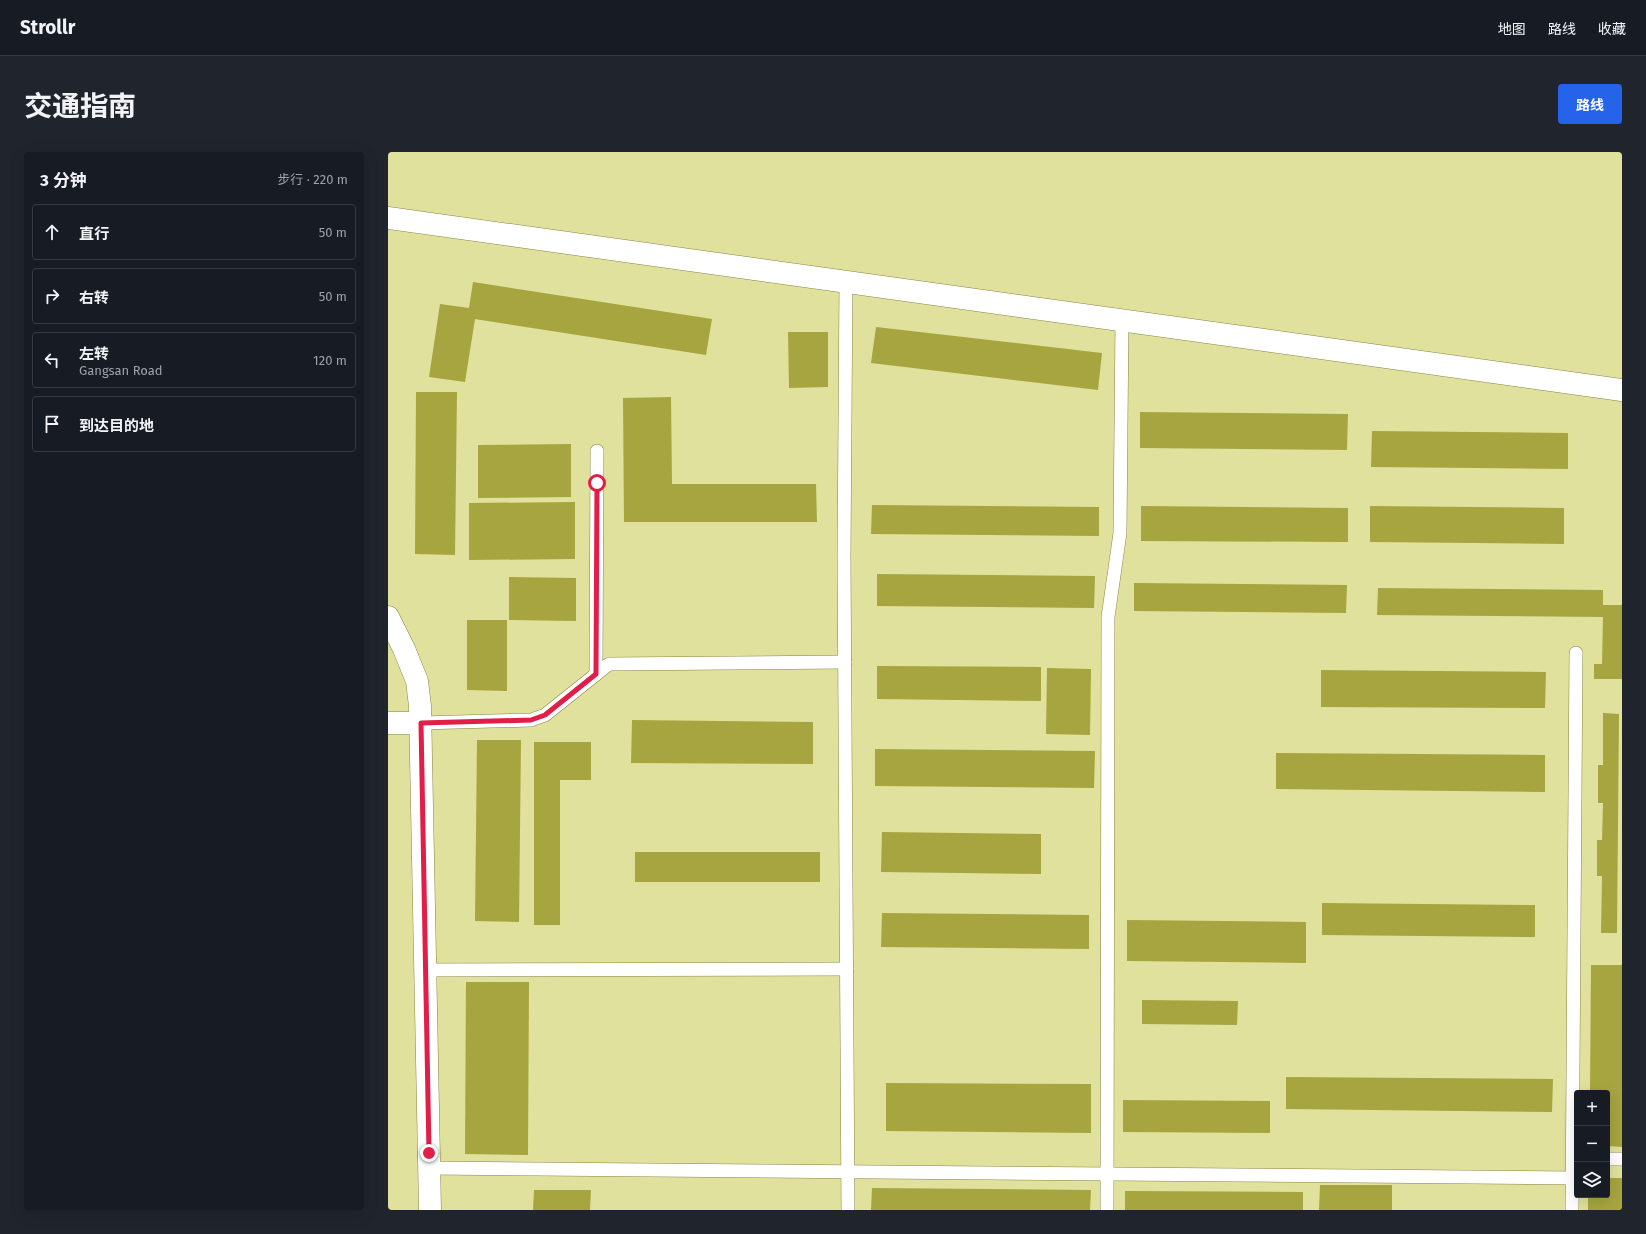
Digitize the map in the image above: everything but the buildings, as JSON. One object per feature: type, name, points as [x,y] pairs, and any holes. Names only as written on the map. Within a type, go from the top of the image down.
[{"type":"street","points":[[388,218],[1622,390]]},
{"type":"street","points":[[388,617],[404,649],[417,681],[421,723],[430,1210]]},
{"type":"street","points":[[388,723],[421,723]]},
{"type":"lane","points":[[846,282],[845,662],[848,1210]]},
{"type":"lane","points":[[1107,1210],[1108,616],[1120,533],[1122,320]]},
{"type":"lane","points":[[596,674],[597,451]]},
{"type":"lane","points":[[1575,1126],[1576,653]]},
{"type":"lane","points":[[421,723],[531,720],[545,715],[609,664],[845,662]]},
{"type":"lane","points":[[425,970],[847,969]]},
{"type":"lane","points":[[1610,1159],[1622,1159]]},
{"type":"lane","points":[[1572,1210],[1575,1162]]},
{"type":"lane","points":[[430,1168],[1573,1178]]},
{"type":"route","points":[[429,1153],[421,723],[531,720],[545,715],[596,674],[597,483]]}]
